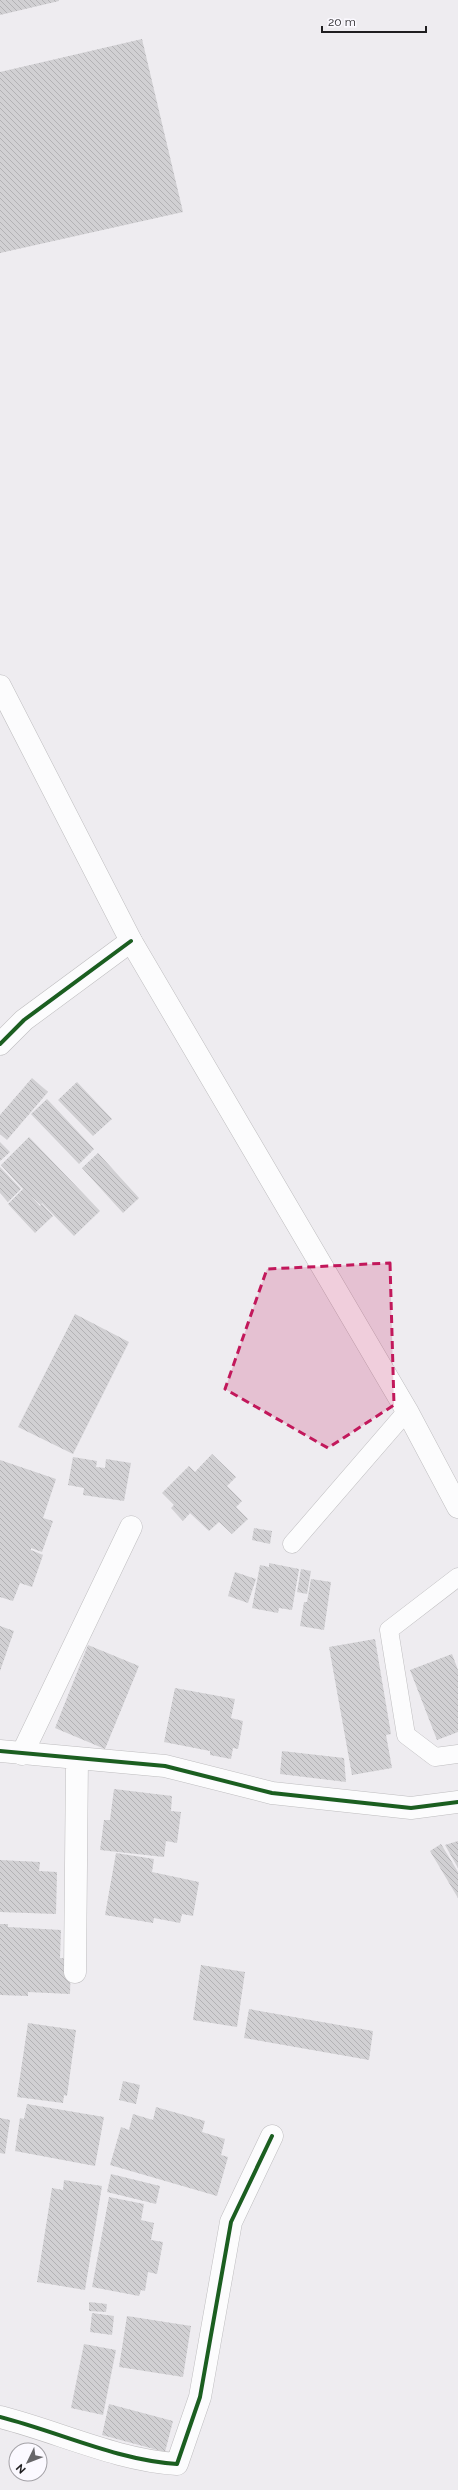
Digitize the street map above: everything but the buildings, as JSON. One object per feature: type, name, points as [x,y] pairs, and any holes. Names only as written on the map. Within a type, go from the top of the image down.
[{"type":"street","points":[[0,686],[132,941],[407,1411],[458,1507]]},
{"type":"street","points":[[0,1044],[24,1020],[132,941]]},
{"type":"street","points":[[22,1754],[131,1527]]},
{"type":"street","points":[[0,1751],[165,1766],[272,1793],[411,1808],[458,1802]]},
{"type":"street","points":[[75,1972],[77,1758]]},
{"type":"street","points":[[0,2417],[108,2450],[159,2463],[177,2464],[200,2397],[231,2222],[272,2136]]},
{"type":"lane","points":[[292,1544],[407,1411]]},
{"type":"lane","points":[[458,1577],[389,1630],[406,1735],[435,1757],[458,1754]]},
{"type":"highlighted area","points":[[390,1263],[394,1405],[328,1448],[225,1389],[267,1269]]},
{"type":"cycle path","points":[[0,1044],[24,1020],[131,941]]},
{"type":"cycle path","points":[[0,1751],[165,1766],[272,1793],[411,1808],[458,1802]]},
{"type":"cycle path","points":[[0,2417],[88,2445],[132,2457],[177,2464],[200,2397],[231,2222],[272,2136]]}]
